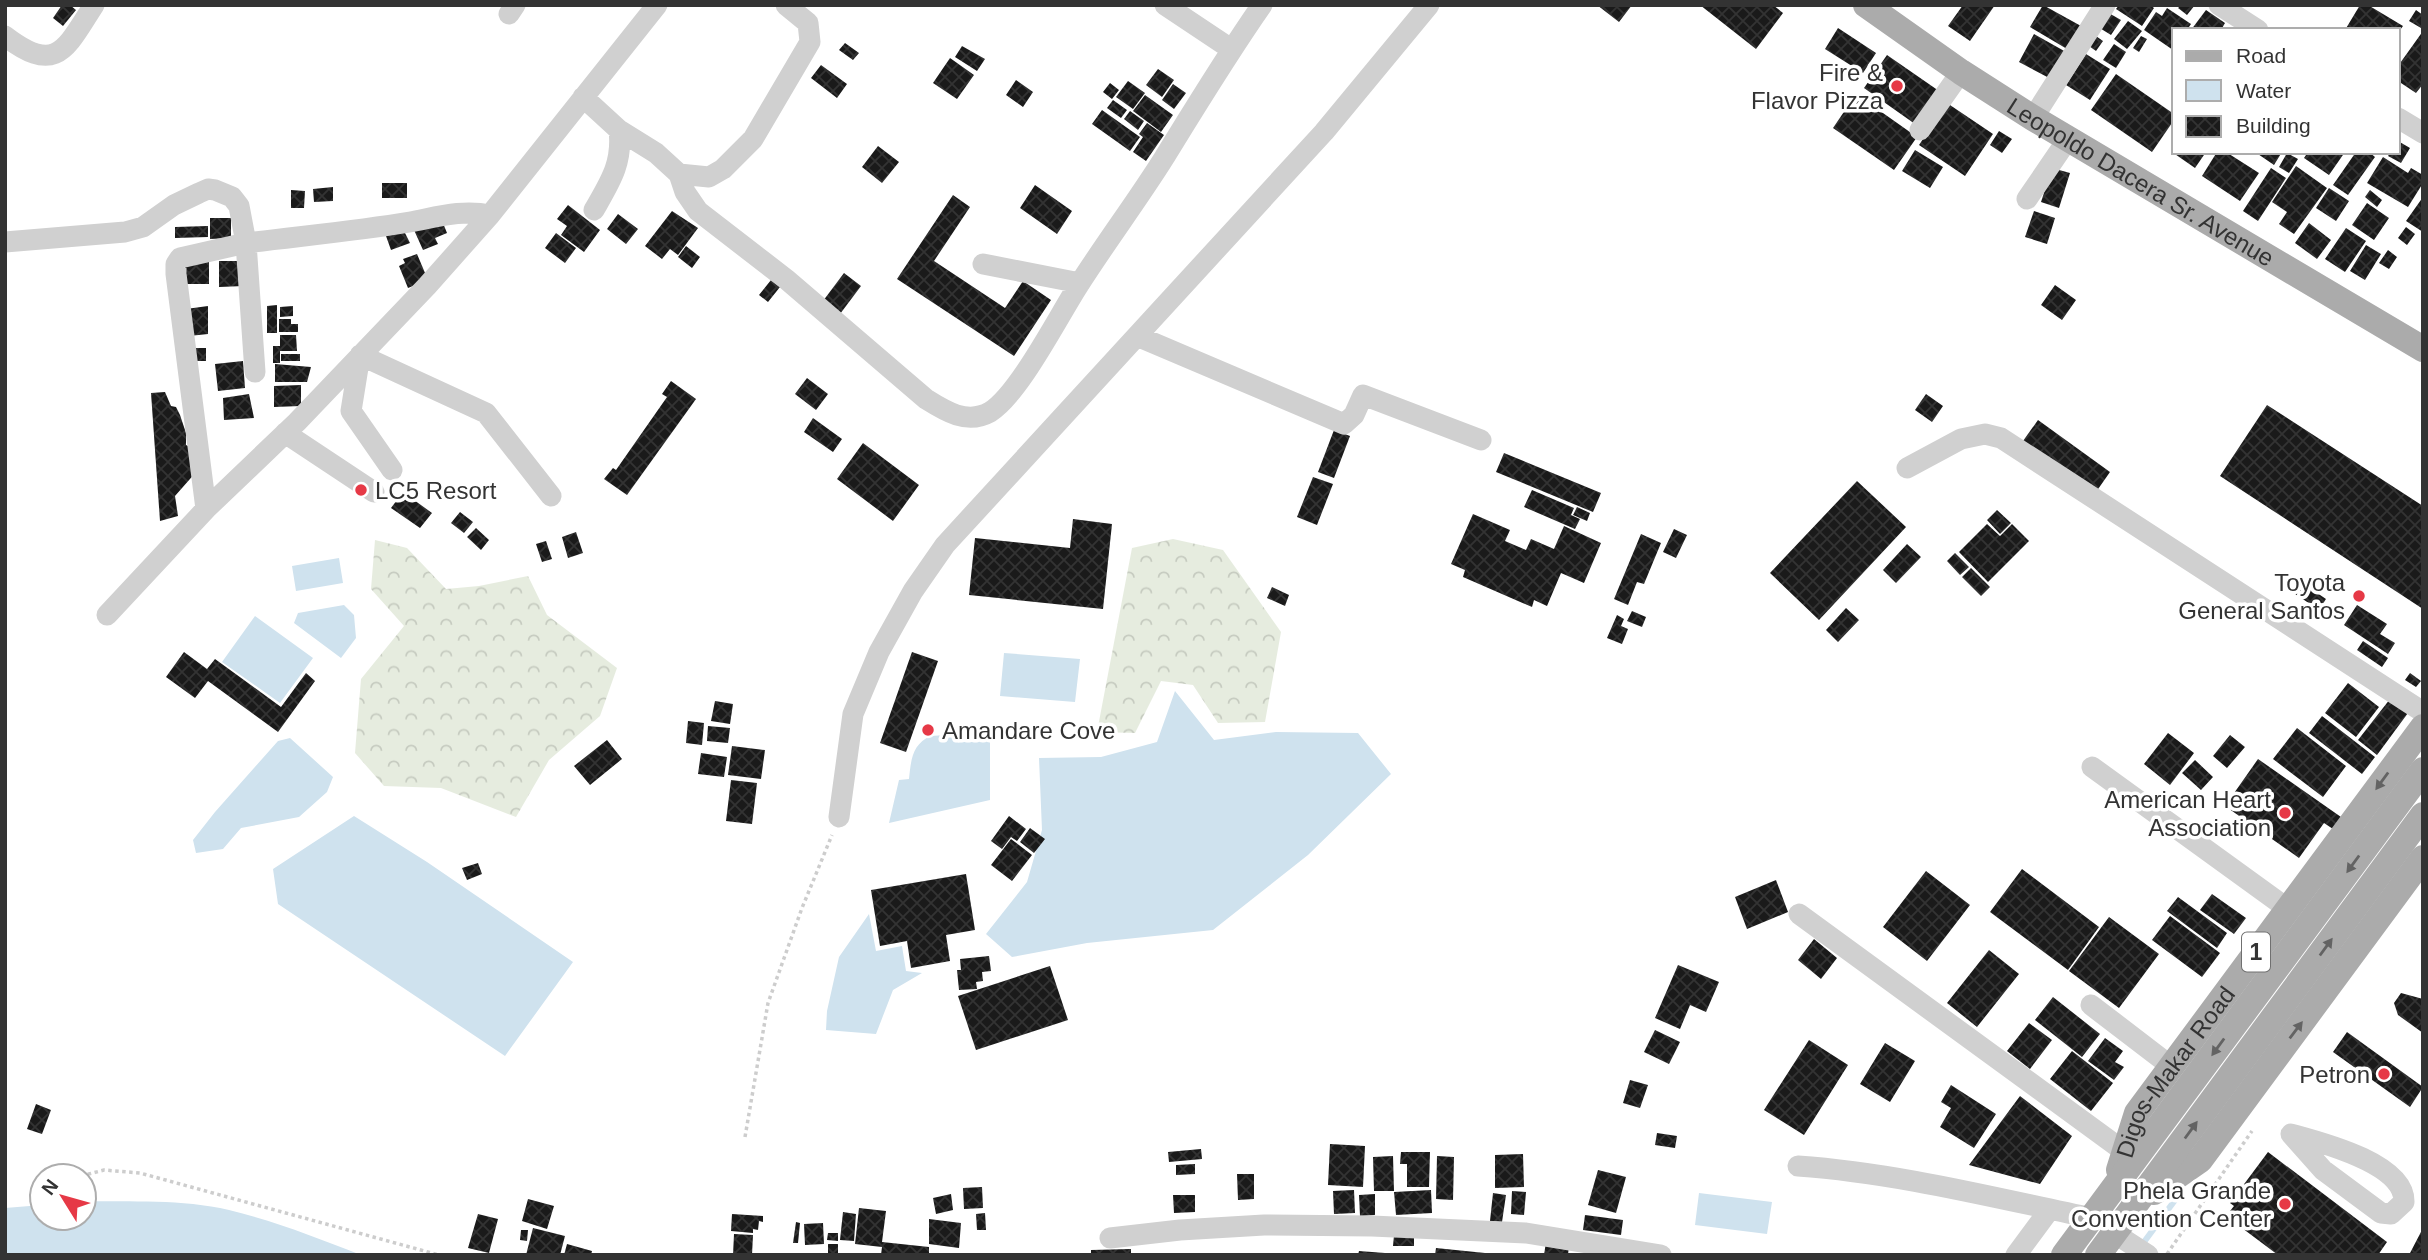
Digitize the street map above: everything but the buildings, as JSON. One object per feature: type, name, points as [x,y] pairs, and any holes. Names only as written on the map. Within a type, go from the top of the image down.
[{"type":"main road","name":"Leopoldo Dacera Sr. Avenue","points":[[1866,5],[1961,72],[2033,118],[2423,349]]},
{"type":"main road","name":"Digos-Makar Road","points":[[2114,1189],[2137,1113],[2423,727]]},
{"type":"main road","name":"Digos-Makar Road","points":[[2064,1255],[2423,770]]},
{"type":"main road","name":"Digos-Makar Road","points":[[2098,1255],[2423,816]]},
{"type":"main road","name":"Digos-Makar Road","points":[[2136,1205],[2200,1160],[2423,858]]},
{"type":"street","points":[[5,36],[24,50],[50,56],[65,49],[94,5]]},
{"type":"street","points":[[107,615],[206,509],[285,433],[427,286],[490,215],[657,5]]},
{"type":"street","points":[[679,174],[709,177],[723,169],[753,139],[810,42],[808,23],[786,5]]},
{"type":"street","points":[[1165,5],[1231,49]]},
{"type":"street","points":[[583,97],[619,130],[656,153],[679,174],[685,192],[698,211],[786,279],[926,399],[950,415],[972,417],[989,412],[1010,395],[1231,49],[1262,5]]},
{"type":"street","points":[[839,817],[853,714],[879,652],[913,591],[945,545],[1324,132],[1429,5]]},
{"type":"street","points":[[2033,118],[2105,5]]},
{"type":"street","points":[[2219,5],[2255,28]]},
{"type":"street","points":[[1920,130],[1961,72]]},
{"type":"street","points":[[2400,118],[2423,133]]},
{"type":"street","points":[[594,210],[618,166],[621,148],[619,130]]},
{"type":"street","points":[[2027,199],[2068,139]]},
{"type":"street","points":[[5,242],[125,232],[143,227],[174,205],[208,189],[232,197],[239,206],[246,243],[255,372]]},
{"type":"street","points":[[206,509],[176,264],[180,258],[246,243],[410,222],[444,214],[475,212],[490,215]]},
{"type":"street","points":[[983,264],[1080,283]]},
{"type":"street","points":[[1137,336],[1343,424],[1354,415],[1363,396],[1481,440]]},
{"type":"street","points":[[360,355],[351,411],[392,470]]},
{"type":"street","points":[[360,355],[486,413],[551,496]]},
{"type":"street","points":[[285,433],[374,492]]},
{"type":"street","points":[[1907,468],[1961,439],[1986,434],[2001,438],[2423,712]]},
{"type":"street","points":[[2092,767],[2288,909]]},
{"type":"street","points":[[1799,914],[2125,1152]]},
{"type":"street","points":[[2091,1005],[2172,1067]]},
{"type":"street","points":[[2291,1134],[2351,1152],[2386,1172],[2397,1182],[2404,1202],[2391,1214],[2381,1213],[2323,1170],[2291,1134]]},
{"type":"street","points":[[1798,1166],[1878,1176],[2092,1218]]},
{"type":"street","points":[[2016,1255],[2050,1209]]},
{"type":"street","points":[[1110,1238],[1264,1225],[1372,1226],[1526,1233],[1661,1255]]},
{"type":"street","points":[[2114,1233],[2148,1255]]},
{"type":"path","points":[[745,1138],[768,1003],[802,908],[839,817]]},
{"type":"path","points":[[2166,1255],[2258,1123]]},
{"type":"path","points":[[98,1172],[140,1173],[439,1255]]},
{"type":"green space","points":[[1173,539],[1223,550],[1281,632],[1265,722],[1218,723],[1193,685],[1161,681],[1135,733],[1097,732],[1132,548]]},
{"type":"green space","points":[[375,540],[407,548],[446,589],[479,586],[528,576],[547,615],[617,668],[600,716],[549,760],[516,817],[441,788],[384,786],[355,753],[361,679],[404,626],[371,589]]},
{"type":"water","points":[[339,558],[343,583],[296,591],[292,566]]},
{"type":"water","points":[[344,605],[354,615],[356,638],[341,658],[294,623],[298,613]]},
{"type":"water","points":[[255,616],[313,658],[280,703],[222,662]]},
{"type":"water","points":[[1004,653],[1080,659],[1075,702],[1000,696]]},
{"type":"water","points":[[1175,691],[1214,740],[1276,732],[1358,733],[1391,774],[1308,855],[1213,930],[1087,943],[1012,957],[986,934],[1027,882],[1042,830],[1039,758],[1101,757],[1157,742]]},
{"type":"water","points":[[990,732],[990,800],[889,823],[899,780],[909,779],[912,759],[920,743],[931,736]]},
{"type":"water","points":[[290,738],[333,777],[327,792],[299,817],[241,828],[223,849],[196,853],[193,840],[215,812],[278,741]]},
{"type":"water","points":[[354,816],[427,862],[573,962],[505,1056],[278,904],[273,869]]},
{"type":"water","points":[[869,914],[876,951],[902,946],[906,971],[922,973],[893,990],[876,1034],[826,1030],[827,1011],[839,957]]},
{"type":"water","points":[[1699,1193],[1772,1202],[1767,1234],[1695,1225]]},
{"type":"water","points":[[98,1201],[211,1206],[246,1214],[361,1255],[5,1255],[5,1208],[28,1206],[28,1232],[98,1232]]},
{"type":"waterway","points":[[2144,1242],[2181,1192]]},
{"type":"place","name":"Fire & Flavor Pizza","points":[[1897,86]]},
{"type":"place","name":"LC5 Resort","points":[[361,490]]},
{"type":"place","name":"Toyota General Santos","points":[[2359,596]]},
{"type":"place","name":"Amandare Cove","points":[[928,730]]},
{"type":"place","name":"American Heart Association","points":[[2285,813]]},
{"type":"place","name":"Petron","points":[[2384,1074]]},
{"type":"place","name":"Phela Grande Convention Center","points":[[2285,1204]]}]
